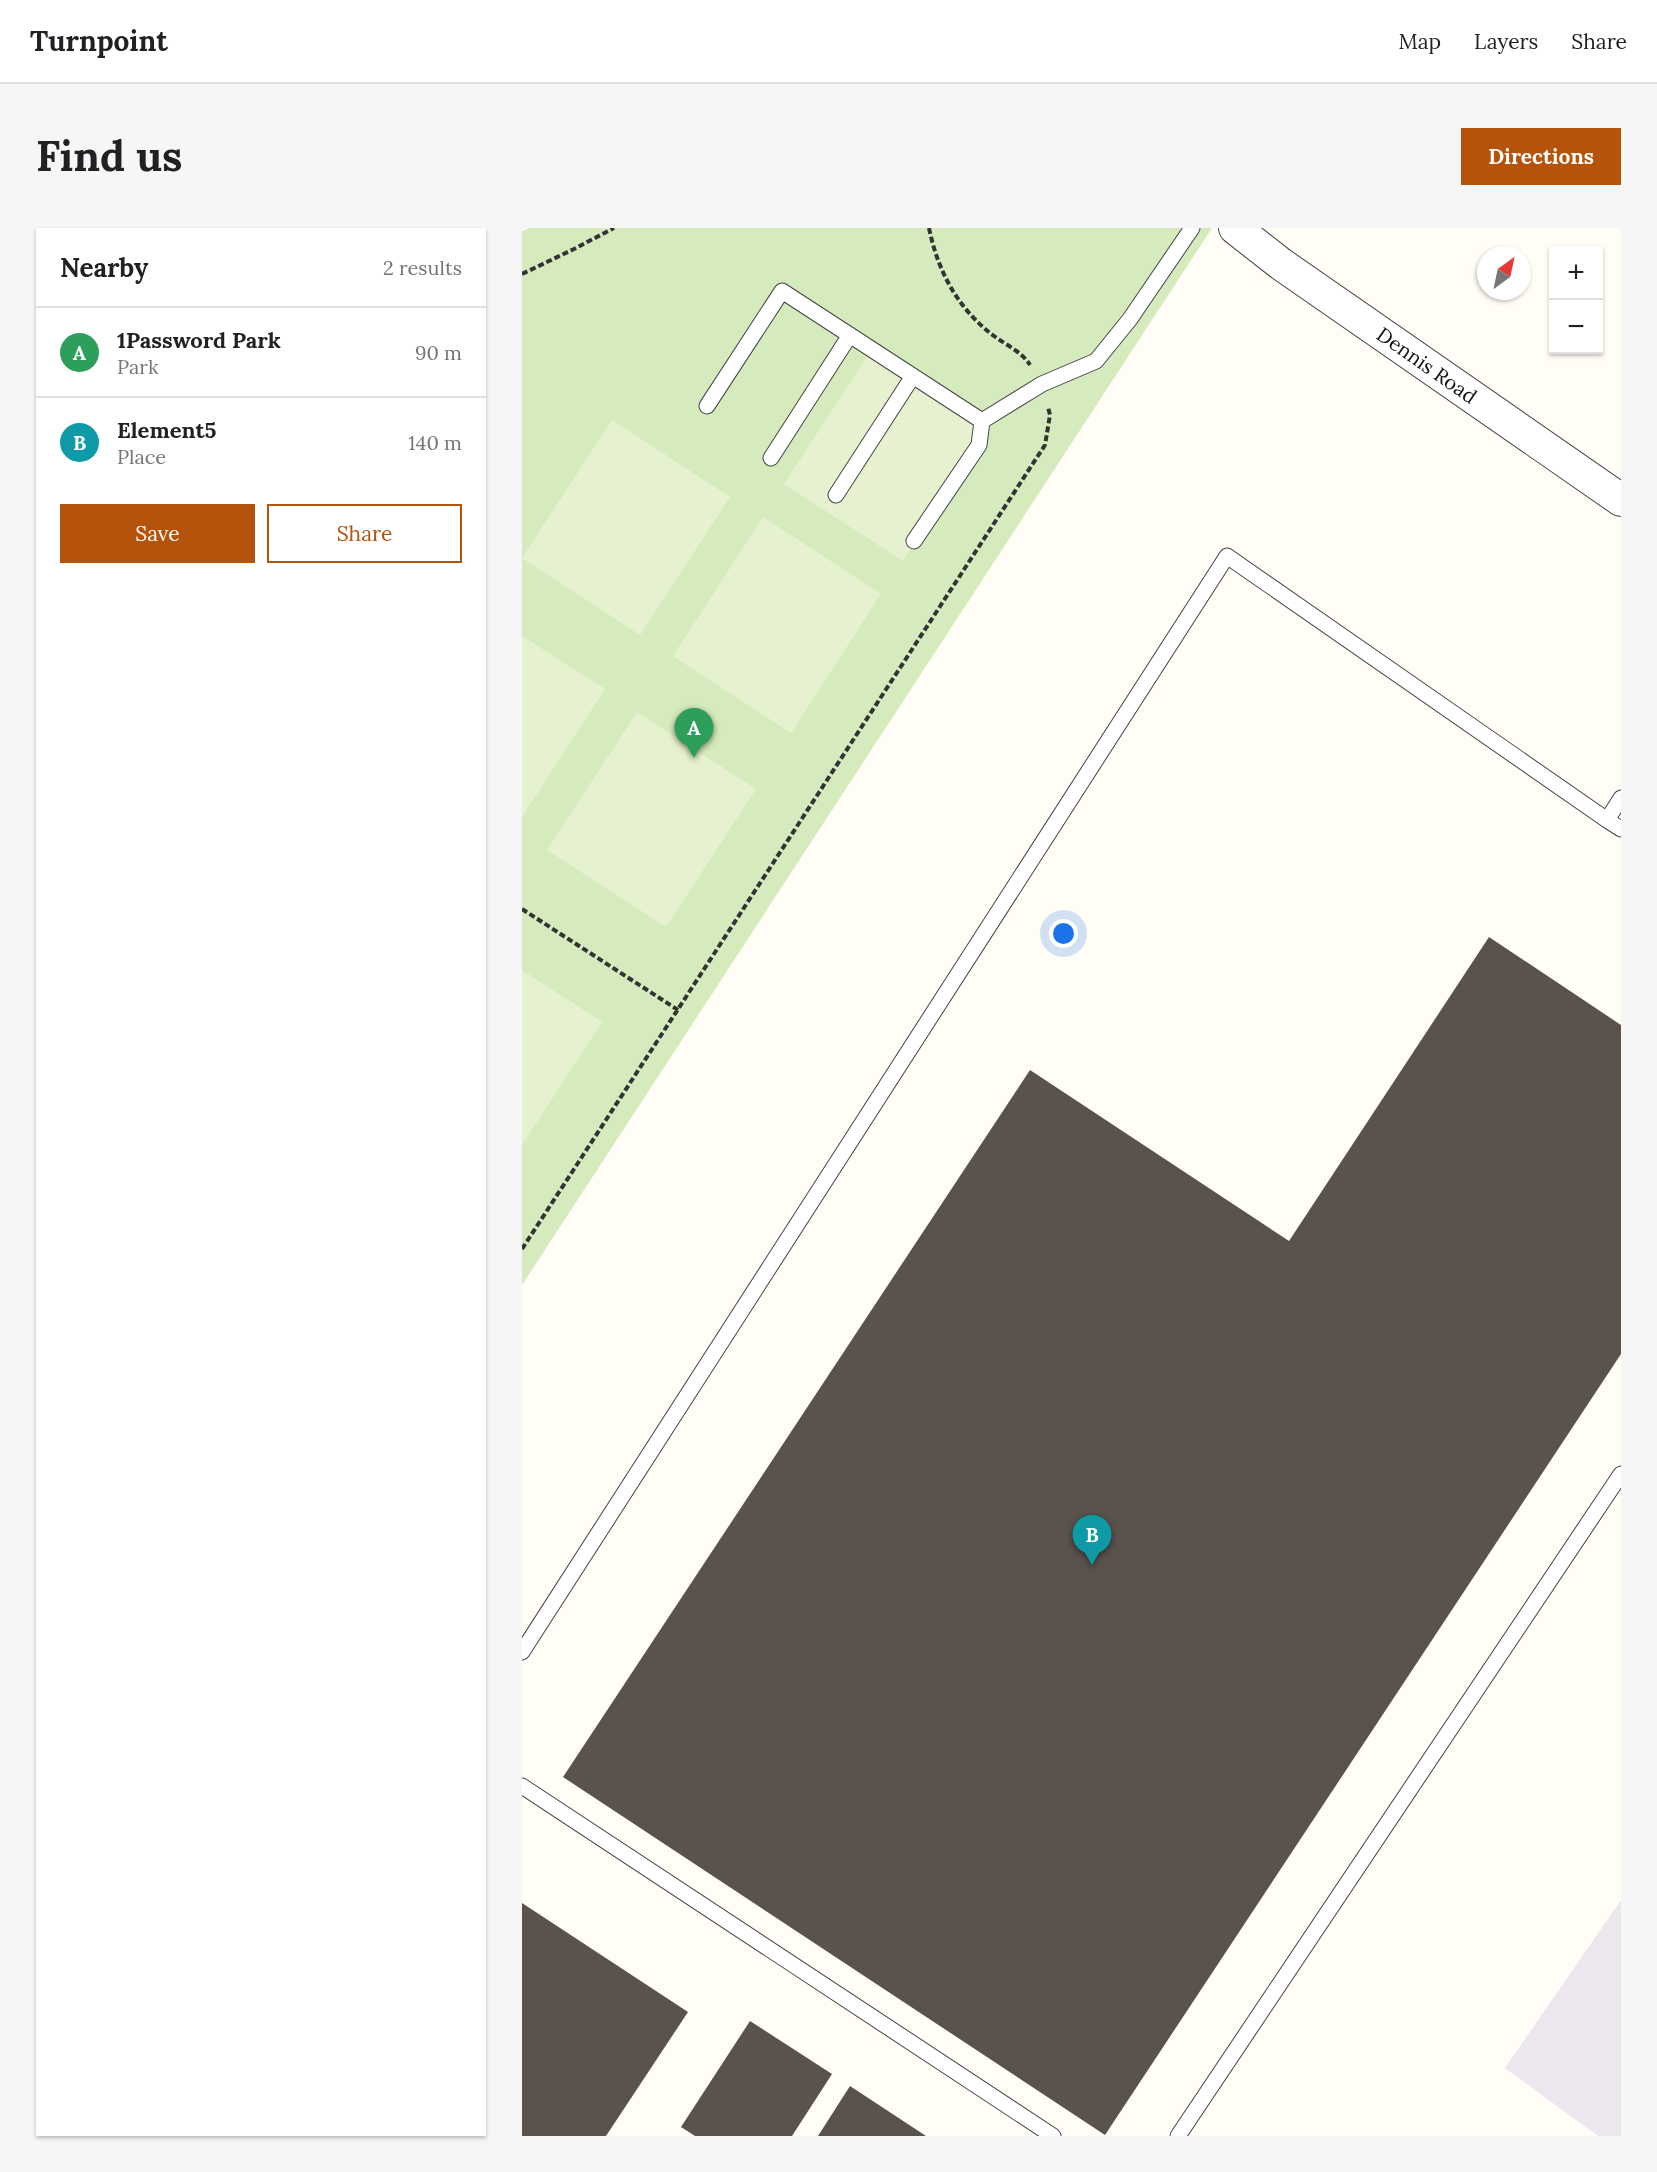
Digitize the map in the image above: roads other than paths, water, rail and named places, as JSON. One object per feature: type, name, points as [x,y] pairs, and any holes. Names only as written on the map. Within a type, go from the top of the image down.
[{"type":"street","name":"Dennis Road","points":[[1235,228],[1281,264],[1621,500]]},
{"type":"lane","points":[[982,421],[1042,384],[1096,361],[1130,319],[1192,228]]},
{"type":"lane","points":[[706,406],[782,291],[982,421]]},
{"type":"lane","points":[[771,458],[850,335]]},
{"type":"lane","points":[[836,495],[913,376]]},
{"type":"lane","points":[[914,540],[979,445],[982,421]]},
{"type":"lane","points":[[522,1652],[1227,556],[1621,830]]},
{"type":"lane","points":[[1606,820],[1621,798]]},
{"type":"lane","points":[[1178,2136],[1621,1474]]},
{"type":"lane","points":[[522,1786],[1053,2136]]},
{"type":"place","name":"1Password Park","points":[[694,758]]},
{"type":"place","name":"Element5","points":[[1092,1565]]}]
